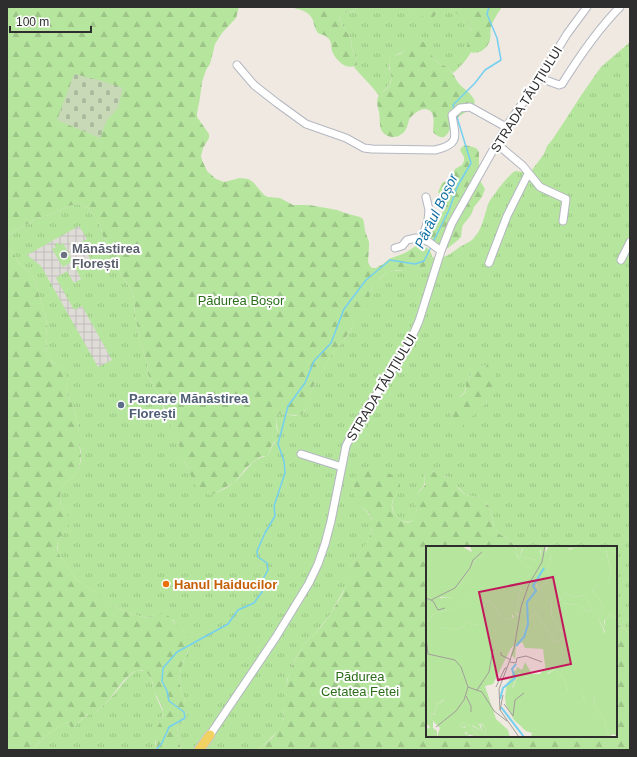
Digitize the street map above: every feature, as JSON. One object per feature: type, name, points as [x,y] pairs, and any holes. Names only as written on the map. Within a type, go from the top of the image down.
[{"type":"main road","name":"STRADA TĂUȚIULUI","points":[[199,750],[210,735]]},
{"type":"street","name":"STRADA TĂUȚIULUI","points":[[210,735],[276,638],[309,583],[318,564],[325,544],[332,515],[346,446],[357,424],[403,354],[413,336],[441,251],[452,223],[506,127],[540,78],[567,34],[587,7]]},
{"type":"street","points":[[540,78],[559,86],[562,84],[582,52],[608,19],[620,7]]},
{"type":"street","points":[[237,65],[254,85],[276,103],[306,124],[346,138],[364,148],[435,150],[444,148],[453,142],[455,136],[452,115],[460,108],[470,107],[506,127]]},
{"type":"street","points":[[497,144],[522,166],[540,187],[566,198],[563,221]]},
{"type":"street","points":[[489,263],[507,216],[528,174]]},
{"type":"street","points":[[422,239],[428,220],[429,210],[426,197]]},
{"type":"street","points":[[395,248],[402,246],[407,240],[416,238],[432,244],[441,251]]},
{"type":"street","points":[[621,260],[630,242]]},
{"type":"street","points":[[301,454],[342,467]]},
{"type":"green space","name":"Pădurea Boșor","points":[[7,7],[239,7],[236,18],[222,33],[215,44],[210,64],[206,70],[202,82],[197,117],[209,134],[209,138],[203,148],[201,156],[207,171],[216,179],[224,182],[240,178],[248,179],[253,182],[264,195],[268,197],[280,198],[293,205],[309,205],[337,210],[360,217],[363,219],[369,242],[368,262],[372,268],[376,268],[389,259],[405,253],[419,244],[427,248],[432,255],[432,258],[428,264],[422,269],[411,271],[391,271],[375,282],[370,291],[366,310],[353,326],[341,345],[329,358],[322,373],[312,388],[308,403],[303,413],[298,415],[279,414],[276,424],[279,435],[267,456],[260,457],[247,467],[234,483],[211,495],[199,491],[194,484],[184,461],[178,441],[166,416],[162,400],[148,374],[147,361],[139,341],[132,291],[120,273],[117,253],[103,237],[100,224],[90,209],[83,205],[77,204],[68,206],[49,215],[37,218],[7,236]]},
{"type":"green space","points":[[290,7],[358,7],[355,11],[342,13],[340,20],[350,36],[357,65],[349,67],[342,64],[332,51],[330,40],[318,33],[309,14]]},
{"type":"green space","points":[[358,7],[406,7],[416,13],[435,16],[442,7],[450,8],[466,21],[470,27],[467,50],[471,52],[463,64],[453,73],[450,69],[438,63],[434,59],[423,41],[406,46],[403,52],[393,57],[389,62],[392,78],[388,86],[379,96],[354,67],[357,63],[352,48],[351,39],[340,20],[342,13],[355,11]]},
{"type":"green space","points":[[406,7],[443,7],[432,19]]},
{"type":"green space","points":[[449,7],[502,7],[493,22],[489,44],[484,49],[477,53],[467,50],[470,32],[469,25]]},
{"type":"green space","points":[[411,39],[423,41],[435,60],[452,72],[459,84],[474,99],[475,102],[471,108],[454,121],[448,134],[444,137],[439,137],[433,132],[433,115],[429,110],[425,109],[419,110],[411,116],[407,128],[401,135],[393,137],[388,136],[381,129],[377,99],[388,88],[390,83],[390,60],[403,52],[405,46]]},
{"type":"green space","points":[[630,42],[630,634],[617,624],[617,546],[515,546],[507,538],[499,534],[494,528],[488,504],[477,497],[466,495],[448,477],[432,471],[424,475],[424,486],[419,491],[416,501],[416,515],[408,522],[402,521],[394,513],[392,507],[393,499],[398,492],[375,469],[362,469],[355,479],[354,490],[359,503],[369,514],[372,520],[370,537],[352,564],[347,584],[331,613],[316,633],[304,644],[292,665],[283,700],[284,717],[280,728],[258,750],[181,750],[177,734],[178,726],[184,720],[186,702],[181,691],[179,680],[181,668],[190,645],[184,631],[177,627],[173,620],[163,614],[142,617],[111,606],[76,579],[59,554],[58,540],[68,529],[66,513],[61,506],[61,489],[65,483],[75,475],[79,468],[81,452],[79,432],[72,404],[66,393],[68,381],[61,368],[51,361],[47,354],[46,319],[35,280],[18,262],[7,245],[7,236],[37,218],[49,215],[68,206],[77,204],[83,205],[90,209],[100,224],[103,237],[117,253],[120,273],[132,291],[139,341],[147,361],[148,374],[162,400],[163,408],[178,441],[184,461],[190,472],[211,494],[221,491],[236,481],[254,462],[267,456],[279,433],[276,423],[279,414],[296,416],[304,412],[312,389],[329,358],[345,339],[368,301],[369,293],[375,282],[388,272],[413,271],[421,269],[425,267],[432,257],[440,258],[445,256],[473,239],[481,226],[489,202],[498,189],[515,171],[523,172],[532,170],[544,154],[547,146],[601,67]],"holes":[[[485,365],[491,389],[485,404],[466,421],[459,397],[464,392],[468,379],[476,369]]]},
{"type":"green space","points":[[74,74],[123,88],[118,108],[107,120],[100,138],[57,120]]},
{"type":"green space","points":[[465,145],[476,148],[479,152],[479,179],[485,189],[471,215],[463,225],[461,237],[448,248],[440,249],[428,240],[430,229],[437,223],[442,215],[442,203],[438,192],[442,183],[450,179],[455,169],[462,165],[464,157],[460,150]]},
{"type":"green space","points":[[7,244],[18,262],[35,280],[46,319],[47,354],[51,361],[61,368],[66,374],[68,381],[66,393],[72,404],[79,432],[81,456],[79,468],[75,475],[65,483],[61,489],[60,498],[61,506],[68,516],[69,525],[68,529],[58,541],[57,549],[60,556],[76,579],[100,595],[111,606],[142,617],[162,614],[166,615],[170,617],[190,638],[190,645],[181,668],[179,680],[181,691],[189,709],[187,717],[178,726],[177,734],[181,750],[158,750],[155,734],[163,717],[163,710],[155,693],[153,682],[147,673],[142,670],[130,674],[94,715],[88,714],[77,723],[74,728],[71,728],[66,722],[48,734],[32,750],[7,750]]},
{"type":"green space","points":[[485,365],[495,372],[495,384],[481,408],[462,427],[455,428],[451,422],[454,403],[465,392],[466,383],[474,371]]},
{"type":"green space","name":"Pădurea Cetatea Fetei","points":[[362,469],[383,471],[391,474],[398,480],[400,488],[392,502],[392,508],[395,515],[405,522],[411,521],[416,515],[415,501],[418,493],[425,485],[424,472],[429,470],[452,479],[459,489],[466,495],[477,497],[485,501],[490,508],[494,528],[499,534],[507,538],[515,546],[426,546],[426,737],[617,737],[617,624],[630,634],[630,750],[258,750],[272,738],[282,724],[284,717],[283,700],[290,669],[304,644],[324,623],[342,595],[350,576],[350,568],[367,542],[371,532],[371,517],[369,513],[358,503],[355,495],[354,480],[358,472]]},
{"type":"green space","points":[[137,670],[145,671],[148,674],[163,712],[155,743],[158,750],[32,750],[48,734],[66,722],[74,728],[77,723],[89,714],[94,714],[109,700],[130,675]]},
{"type":"shaded area","points":[[79,226],[87,239],[81,242],[90,258],[75,267],[81,279],[74,283],[67,271],[56,278],[74,310],[82,306],[112,360],[98,367],[41,266],[27,255]],"holes":[[[58,243],[60,245],[63,243],[73,261],[63,267],[52,249],[56,247],[55,245]]]},
{"type":"waterway","name":"Pârâul Boșor","points":[[454,109],[453,105],[475,83],[485,70],[501,60],[497,38],[487,14],[489,7]]},
{"type":"waterway","name":"Pârâul Boșor","points":[[433,242],[449,210],[457,187],[471,163],[456,114]]},
{"type":"waterway","name":"Pârâul Boșor","points":[[156,750],[162,743],[169,727],[185,718],[184,712],[169,701],[167,691],[162,681],[163,668],[177,652],[228,624],[238,610],[254,603],[262,592],[262,581],[268,570],[267,563],[258,557],[257,551],[275,516],[274,506],[285,473],[284,461],[278,444],[288,406],[305,383],[314,361],[331,343],[344,309],[366,280],[390,260],[415,264],[424,261],[431,247]]},
{"type":"place","name":"Mănăstirea Florești","points":[[64,255]]},
{"type":"place","name":"Parcare Mănăstirea Florești","points":[[121,405]]},
{"type":"place","name":"Hanul Haiducilor","points":[[166,584]]}]
